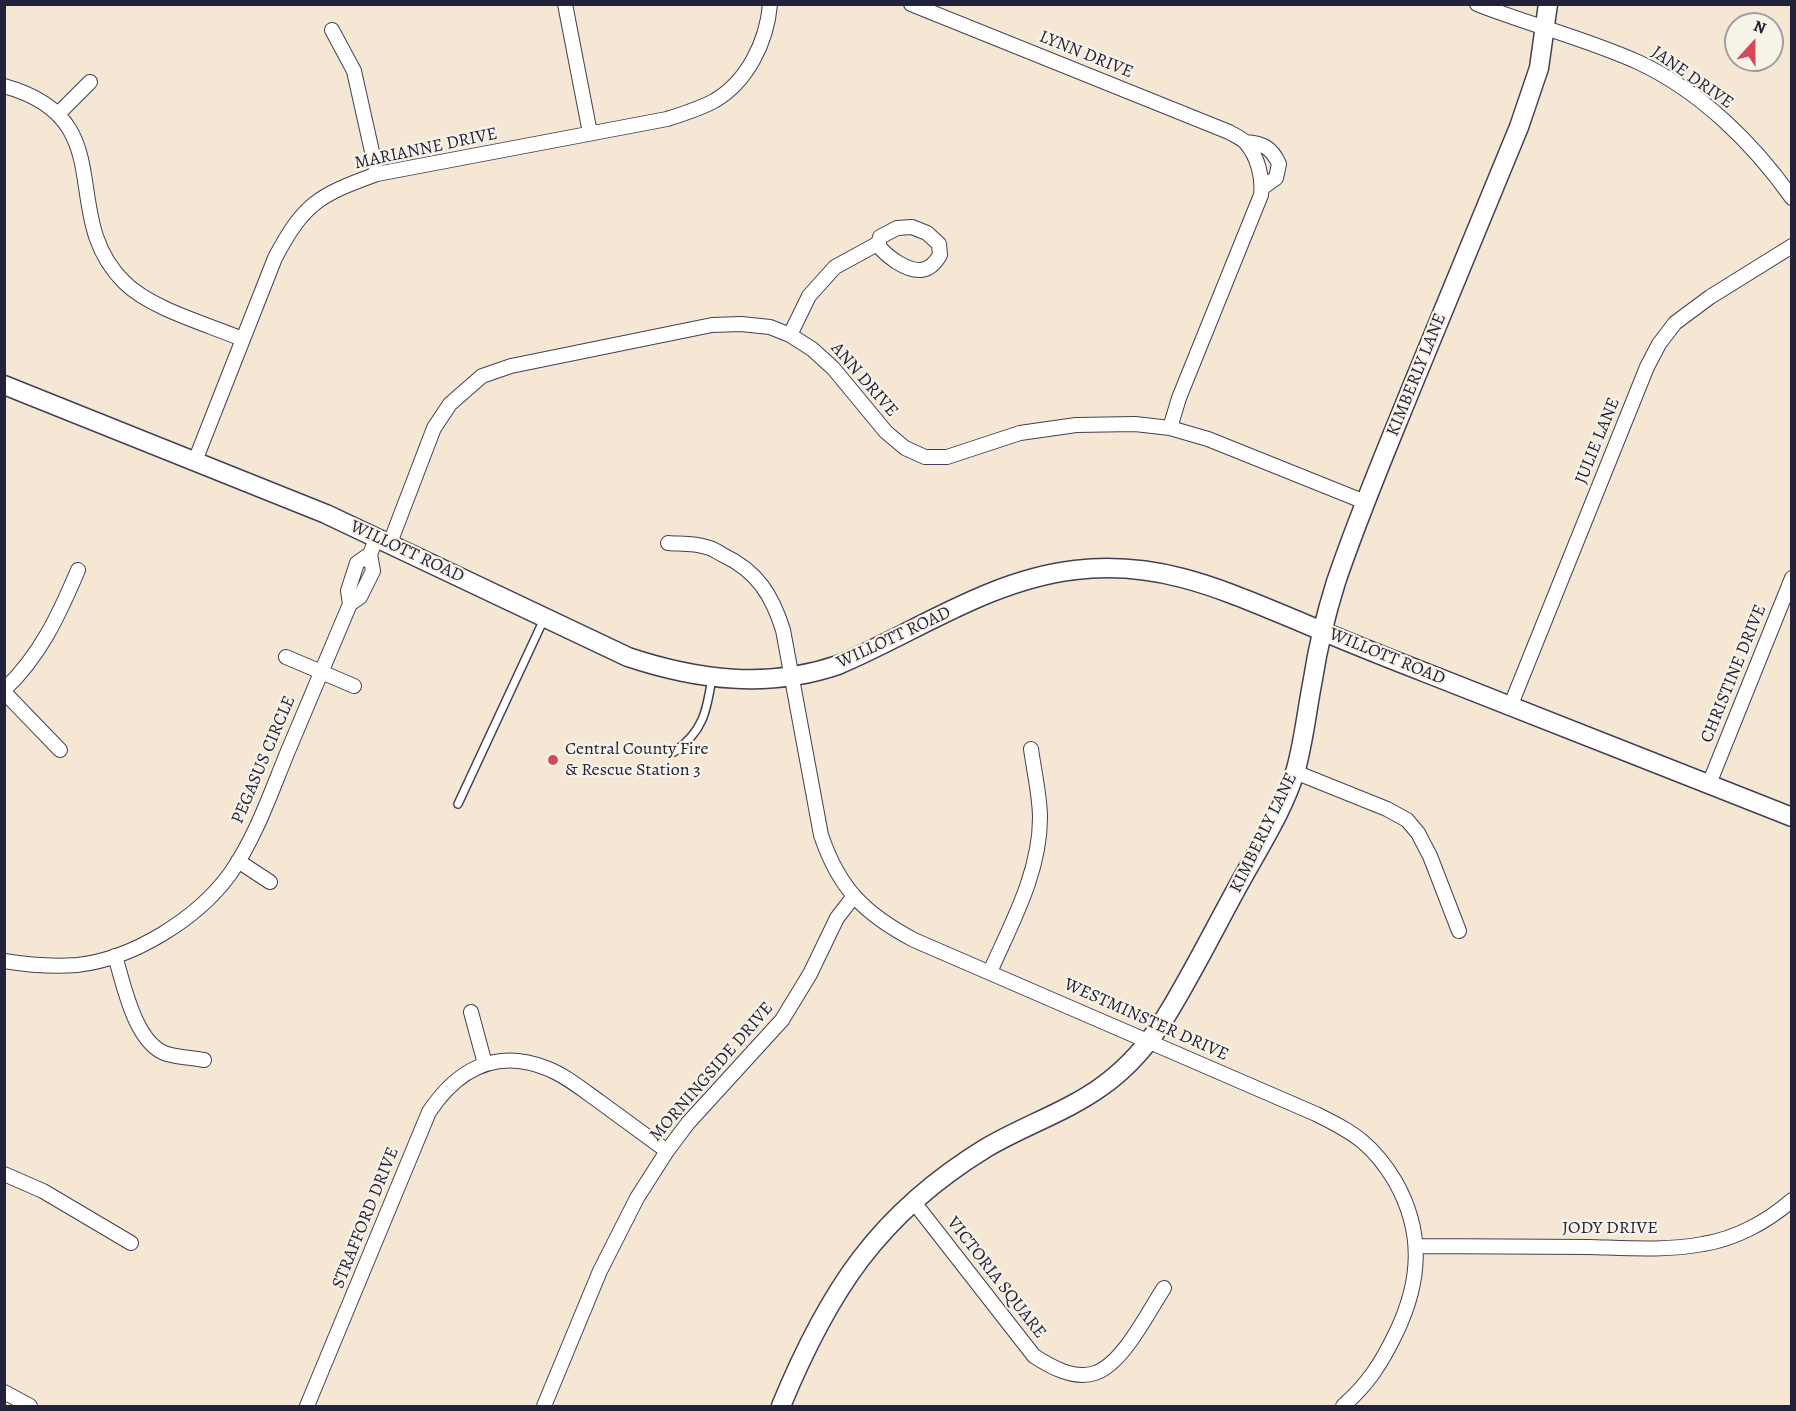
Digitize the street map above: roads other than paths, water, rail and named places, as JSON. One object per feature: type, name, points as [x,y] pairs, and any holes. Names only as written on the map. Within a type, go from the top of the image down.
[{"type":"main road","name":"KIMBERLY LANE","points":[[781,1407],[810,1339],[840,1286],[859,1259],[913,1201],[945,1175],[989,1146],[1077,1102],[1103,1086],[1149,1041],[1167,1014],[1250,863],[1287,794],[1295,772],[1323,631],[1336,583],[1365,502],[1519,127],[1539,68],[1548,4]]},
{"type":"main road","name":"WILLOTT ROAD","points":[[4,385],[275,492],[383,540],[628,657],[660,668],[736,680],[791,677],[819,671],[864,654],[986,594],[1008,586],[1055,573],[1123,568],[1175,575],[1233,594],[1510,707],[1791,817]]},
{"type":"street","points":[[565,4],[590,133]]},
{"type":"street","name":"MARIANNE DRIVE","points":[[195,461],[275,258],[292,226],[308,207],[344,186],[377,174],[667,119],[699,109],[717,99],[740,80],[755,59],[764,35],[770,4]]},
{"type":"street","name":"LYNN DRIVE","points":[[911,4],[1229,132],[1245,142],[1263,144],[1269,148],[1279,164],[1276,178],[1262,188],[1179,398],[1170,428]]},
{"type":"street","name":"JANE DRIVE","points":[[1477,4],[1642,64],[1689,93],[1741,137],[1769,167],[1791,198]]},
{"type":"street","points":[[332,30],[354,71],[377,174]]},
{"type":"street","points":[[58,114],[90,82]]},
{"type":"street","points":[[4,86],[44,101],[68,124],[86,178],[90,221],[98,244],[109,264],[134,291],[153,303],[242,339]]},
{"type":"street","points":[[1245,142],[1258,168],[1263,182],[1262,188]]},
{"type":"street","points":[[790,335],[809,296],[835,267],[879,243]]},
{"type":"street","name":"JULIE LANE","points":[[1510,707],[1647,367],[1659,344],[1675,323],[1692,309],[1791,246]]},
{"type":"street","name":"ANN DRIVE","points":[[383,540],[434,428],[450,404],[482,376],[511,366],[712,325],[741,324],[770,327],[790,335],[812,349],[833,368],[886,432],[905,448],[925,457],[947,457],[1020,433],[1076,425],[1135,424],[1170,428],[1242,452],[1365,502]]},
{"type":"street","name":"PEGASUS CIRCLE","points":[[4,961],[54,966],[78,964],[115,956],[159,936],[179,923],[216,890],[237,861],[260,817],[350,604],[360,597],[373,571],[370,554],[383,540]]},
{"type":"street","name":"WESTMINSTER DRIVE","points":[[668,543],[706,547],[732,559],[752,574],[776,606],[783,630],[821,835],[832,864],[854,896],[869,912],[886,925],[914,940],[1316,1114],[1363,1141],[1384,1165],[1403,1196],[1413,1222],[1416,1267],[1405,1314],[1377,1369],[1362,1389],[1343,1407]]},
{"type":"street","points":[[60,750],[4,691],[30,662],[52,629],[78,570]]},
{"type":"street","name":"CHRISTINE DRIVE","points":[[1709,784],[1791,578]]},
{"type":"street","points":[[286,657],[354,686]]},
{"type":"street","points":[[990,972],[1023,898],[1038,848],[1041,817],[1031,749]]},
{"type":"street","points":[[1295,772],[1387,809],[1407,820],[1418,833],[1430,856],[1459,931]]},
{"type":"street","points":[[237,861],[270,882]]},
{"type":"street","name":"MORNINGSIDE DRIVE","points":[[544,1407],[615,1240],[637,1198],[667,1150],[720,1085],[782,1020],[810,974],[837,918],[854,896]]},
{"type":"street","points":[[115,956],[134,1013],[148,1043],[167,1054],[204,1060]]},
{"type":"street","points":[[471,1012],[485,1064]]},
{"type":"street","name":"STRAFFORD DRIVE","points":[[307,1407],[429,1112],[452,1084],[485,1064],[512,1060],[529,1062],[547,1068],[573,1083],[667,1150]]},
{"type":"street","points":[[4,1174],[43,1191],[130,1243]]},
{"type":"street","name":"JODY DRIVE","points":[[1416,1246],[1639,1248],[1704,1244],[1732,1236],[1761,1222],[1791,1200]]},
{"type":"street","name":"VICTORIA SQUARE","points":[[913,1201],[1034,1356],[1053,1368],[1095,1381],[1117,1357],[1164,1288]]},
{"type":"street","points":[[4,1392],[30,1407]]},
{"type":"lane","points":[[458,804],[545,617]]},
{"type":"lane","points":[[674,752],[689,742],[698,729],[708,702],[712,677]]},
{"type":"place","name":"Central County Fire & Rescue Station 3","points":[[553,760]]}]
